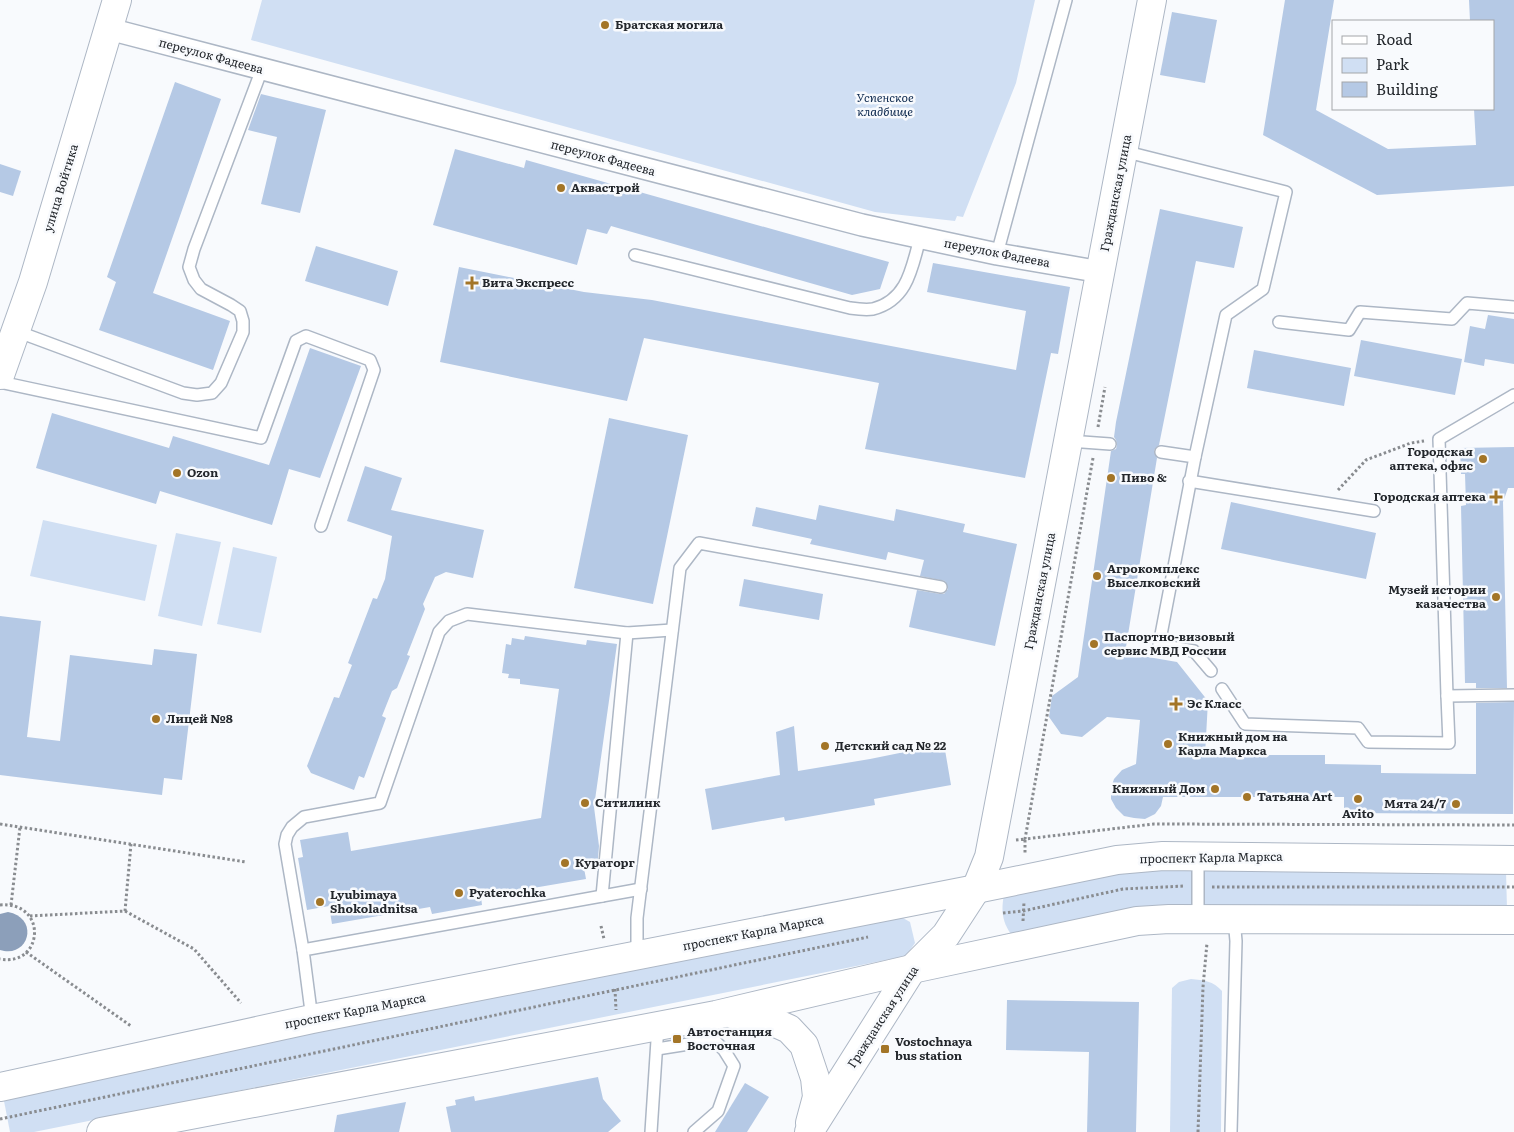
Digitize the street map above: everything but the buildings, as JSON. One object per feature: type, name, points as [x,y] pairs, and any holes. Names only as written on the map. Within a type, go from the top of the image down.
[{"type":"main road","name":"улица Войтика","points":[[0,375],[33,282],[117,0]]},
{"type":"main road","name":"Гражданская улица","points":[[808,1132],[912,969],[946,935],[976,889],[992,846],[1152,0]]},
{"type":"main road","name":"проспект Карла Маркса","points":[[0,1087],[312,1019],[1118,860],[1163,856],[1198,856],[1514,860]]},
{"type":"main road","points":[[101,1132],[618,1034],[658,1037],[716,1015],[912,969],[1137,921],[1203,930],[1234,919],[1514,920]]},
{"type":"main road","name":"Гражданская улица","points":[[716,1015],[749,1015],[769,1020],[789,1029],[804,1045],[815,1078],[816,1097],[808,1132]]},
{"type":"street","name":"переулок Фадеева","points":[[108,29],[862,225],[997,254],[1101,272]]},
{"type":"lane","points":[[997,254],[1066,0]]},
{"type":"lane","points":[[16,330],[183,393],[197,395],[212,393],[221,383],[243,332],[244,321],[240,311],[201,289],[194,280],[189,267],[194,249],[262,69]]},
{"type":"lane","points":[[1123,151],[1286,192],[1263,289],[1226,315],[1194,456],[1159,645],[1194,652],[1210,670]]},
{"type":"lane","points":[[635,255],[850,308],[872,309],[892,301],[907,285],[920,238]]},
{"type":"lane","points":[[1279,322],[1349,330],[1360,312],[1452,319],[1466,303],[1514,307]]},
{"type":"lane","points":[[0,382],[261,438],[296,341],[306,336],[370,360],[374,370],[321,526]]},
{"type":"lane","points":[[1222,689],[1245,724],[1358,728],[1368,742],[1449,742],[1439,439],[1514,395]]},
{"type":"lane","points":[[1069,441],[1110,444]]},
{"type":"lane","points":[[1161,452],[1194,456]]},
{"type":"lane","points":[[1189,481],[1374,512]]},
{"type":"lane","points":[[637,956],[637,918],[680,568],[699,543],[941,587]]},
{"type":"lane","points":[[312,1019],[303,950],[285,844],[287,835],[292,827],[304,817],[380,803],[439,632],[449,621],[467,614],[626,633],[672,630]]},
{"type":"lane","points":[[602,896],[626,633]]},
{"type":"lane","points":[[1447,696],[1514,695]]},
{"type":"lane","points":[[1198,856],[1198,886],[1203,930]]},
{"type":"lane","points":[[303,950],[641,889]]},
{"type":"lane","points":[[1232,1132],[1236,942],[1234,919]]},
{"type":"lane","points":[[652,1132],[658,1037],[714,1040],[724,1050],[734,1066],[718,1110],[694,1132]]},
{"type":"path","points":[[1326,504],[1366,460],[1410,443],[1439,439]]},
{"type":"path","points":[[0,824],[246,862]]},
{"type":"path","points":[[11,905],[20,827]]},
{"type":"path","points":[[1016,840],[1025,839],[1024,857]]},
{"type":"path","points":[[125,911],[131,844]]},
{"type":"path","points":[[1003,913],[1023,912],[1123,889],[1164,886],[1514,887]]},
{"type":"path","points":[[1023,925],[1024,898]]},
{"type":"path","points":[[0,906],[11,905],[22,908],[30,916],[35,926],[35,938],[23,956],[12,960],[1,960]]},
{"type":"path","points":[[30,916],[125,911],[194,950],[241,1003]]},
{"type":"path","points":[[601,926],[615,990],[618,1034]]},
{"type":"path","points":[[1198,1132],[1203,930]]},
{"type":"path","points":[[0,1119],[873,936]]},
{"type":"path","points":[[26,952],[132,1026]]},
{"type":"green space","name":"Успенское кладбище","points":[[262,0],[1035,0],[1016,83],[963,217],[957,216],[955,221],[875,212],[251,40]]},
{"type":"green space","points":[[43,520],[157,545],[145,601],[30,576]]},
{"type":"green space","points":[[176,533],[221,542],[202,626],[158,616]]},
{"type":"green space","points":[[233,547],[277,557],[261,633],[217,624]]},
{"type":"green space","points":[[1168,866],[1506,871],[1507,909],[1011,934],[1004,920],[1004,895],[1121,870]]},
{"type":"green space","points":[[896,914],[910,922],[915,943],[906,956],[34,1132],[10,1132],[4,1101],[319,1028]]},
{"type":"green space","points":[[1191,979],[1208,982],[1222,991],[1221,1132],[1170,1132],[1172,988],[1179,982]]},
{"type":"shaded area","points":[[8,912],[18,916],[24,922],[27,929],[27,937],[24,944],[18,949],[10,951],[0,950],[0,914]]},
{"type":"place","name":"Братская могила","points":[[605,25]]},
{"type":"place","name":"Аквастрой","points":[[561,188]]},
{"type":"place","name":"Вита Экспресс","points":[[472,283]]},
{"type":"place","name":"Городская аптека, офис","points":[[1483,459]]},
{"type":"place","name":"Ozon","points":[[177,473]]},
{"type":"place","name":"Пиво &","points":[[1111,478]]},
{"type":"place","name":"Городская аптека","points":[[1496,497]]},
{"type":"place","name":"Агрокомплекс Выселковский","points":[[1097,576]]},
{"type":"place","name":"Музей истории казачества","points":[[1496,597]]},
{"type":"place","name":"Паспортно-визовый сервис МВД России","points":[[1094,644]]},
{"type":"place","name":"Эс Класс","points":[[1176,704]]},
{"type":"place","name":"Лицей №8","points":[[156,719]]},
{"type":"place","name":"Книжный дом на Карла Маркса","points":[[1168,744]]},
{"type":"place","name":"Детский сад № 22","points":[[825,746]]},
{"type":"place","name":"Книжный Дом","points":[[1215,789]]},
{"type":"place","name":"Татьяна Art","points":[[1247,797]]},
{"type":"place","name":"Avito","points":[[1358,799]]},
{"type":"place","name":"Ситилинк","points":[[585,803]]},
{"type":"place","name":"Мята 24/7","points":[[1456,804]]},
{"type":"place","name":"Кураторг","points":[[565,863]]},
{"type":"place","name":"Pyaterochka","points":[[459,893]]},
{"type":"place","name":"Lyubimaya Shokoladnitsa","points":[[320,902]]},
{"type":"place","name":"Автостанция Восточная","points":[[677,1039]]},
{"type":"place","name":"Vostochnaya bus station","points":[[885,1049]]}]
